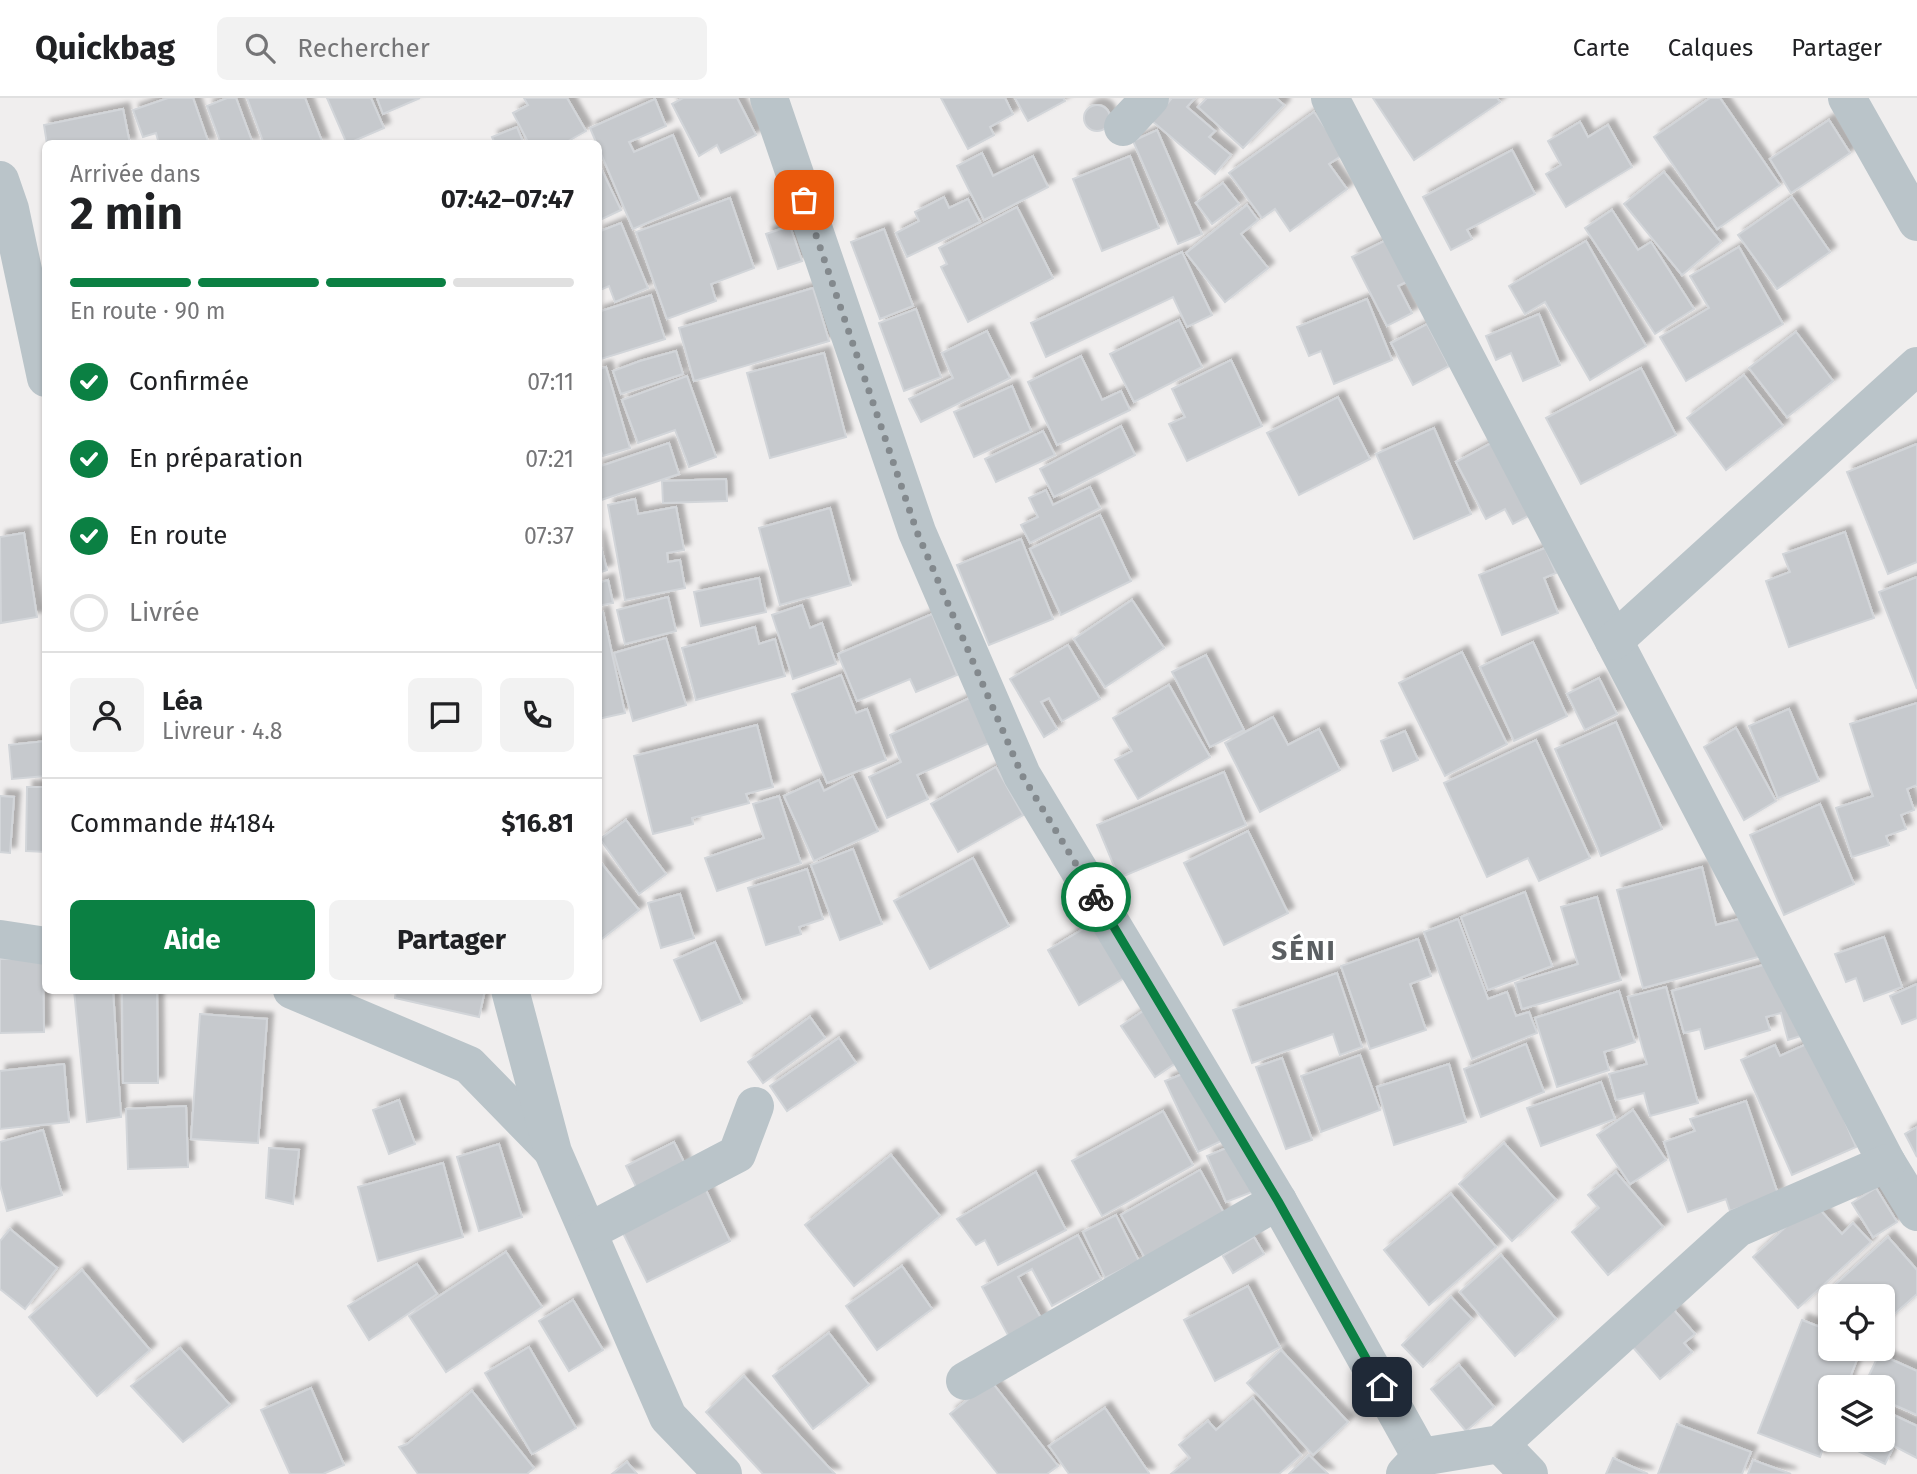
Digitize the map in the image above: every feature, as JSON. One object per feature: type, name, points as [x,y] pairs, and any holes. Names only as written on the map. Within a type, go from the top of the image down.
[{"type":"street","points":[[769,98],[917,532],[1022,775],[1278,1201],[1413,1466],[1500,1444],[1738,1228],[1887,1163]]},
{"type":"street","points":[[1123,127],[1150,98]]},
{"type":"street","points":[[1331,98],[1887,1163],[1917,1212]]},
{"type":"street","points":[[1847,98],[1917,222]]},
{"type":"street","points":[[0,180],[10,209],[42,359]]},
{"type":"street","points":[[1614,641],[1917,366]]},
{"type":"street","points":[[0,939],[42,945]]},
{"type":"street","points":[[301,994],[469,1065],[554,1152]]},
{"type":"street","points":[[511,994],[554,1152],[668,1417],[723,1474]]},
{"type":"street","points":[[588,1232],[737,1154],[755,1106]]},
{"type":"street","points":[[965,1381],[1278,1201]]},
{"type":"street","points":[[1500,1444],[1529,1474]]},
{"type":"building","points":[[168,98],[193,98],[208,140],[158,140],[156,133],[143,137],[133,110]]},
{"type":"building","points":[[227,98],[236,98],[252,140],[220,140],[207,106]]},
{"type":"building","points":[[247,98],[305,98],[321,140],[263,140]]},
{"type":"building","points":[[327,98],[371,98],[384,128],[356,140],[345,140]]},
{"type":"building","points":[[377,98],[420,98],[383,114]]},
{"type":"building","points":[[524,98],[567,98],[586,131],[570,140],[527,140],[513,113],[528,105]]},
{"type":"building","points":[[683,98],[737,98],[756,135],[721,153],[717,145],[699,156],[672,104]]},
{"type":"building","points":[[941,98],[1005,98],[1013,114],[990,127],[994,135],[968,149]]},
{"type":"building","points":[[1015,98],[1063,98],[1065,101],[1028,121]]},
{"type":"building","points":[[1172,98],[1195,98],[1187,107],[1215,131],[1209,137],[1231,155],[1215,174],[1152,121]]},
{"type":"building","points":[[1207,98],[1276,98],[1284,105],[1243,148],[1198,107]]},
{"type":"building","points":[[1373,98],[1497,98],[1500,102],[1414,160]]},
{"type":"building","points":[[1710,98],[1720,98],[1780,185],[1717,229],[1654,137]]},
{"type":"building","points":[[655,99],[666,126],[629,142],[634,152],[673,135],[700,200],[633,229],[602,156],[602,140],[595,140],[590,128]]},
{"type":"building","points":[[1097,105],[1106,109],[1110,118],[1106,127],[1097,131],[1088,127],[1084,118],[1088,109]]},
{"type":"building","points":[[123,109],[129,140],[46,140],[44,125]]},
{"type":"building","points":[[1314,112],[1344,154],[1329,164],[1347,189],[1290,231],[1275,209],[1262,218],[1229,173]]},
{"type":"building","points":[[1829,120],[1850,153],[1791,193],[1770,159]]},
{"type":"building","points":[[1580,122],[1588,137],[1608,125],[1632,167],[1566,207],[1546,174],[1561,165],[1548,141]]},
{"type":"building","points":[[517,127],[522,140],[493,140],[492,137]]},
{"type":"building","points":[[1157,130],[1202,234],[1178,244],[1133,141]]},
{"type":"building","points":[[1512,150],[1535,194],[1467,230],[1472,239],[1451,250],[1423,197]]},
{"type":"building","points":[[982,153],[993,176],[1033,156],[1048,187],[984,220],[957,166]]},
{"type":"building","points":[[1130,156],[1159,228],[1102,251],[1073,179]]},
{"type":"building","points":[[602,170],[621,210],[602,219]]},
{"type":"building","points":[[1664,172],[1721,242],[1682,275],[1624,204]]},
{"type":"building","points":[[1223,183],[1239,204],[1212,224],[1196,203]]},
{"type":"building","points":[[944,197],[949,208],[968,199],[980,222],[907,257],[896,233],[919,221],[915,212]]},
{"type":"building","points":[[1792,197],[1830,252],[1777,289],[1738,235]]},
{"type":"building","points":[[730,198],[754,268],[711,284],[716,301],[667,319],[636,232]]},
{"type":"building","points":[[1247,205],[1258,220],[1241,234],[1268,268],[1225,302],[1186,253]]},
{"type":"building","points":[[1017,207],[1053,278],[968,322],[941,267],[947,264],[939,248]]},
{"type":"building","points":[[1612,210],[1638,250],[1651,242],[1694,309],[1655,334],[1585,228]]},
{"type":"building","points":[[621,223],[648,288],[615,302],[609,286],[602,289],[602,230]]},
{"type":"building","points":[[790,226],[802,261],[778,269],[766,234]]},
{"type":"building","points":[[884,229],[913,306],[880,319],[851,242]]},
{"type":"building","points":[[1396,235],[1416,277],[1398,286],[1412,313],[1387,326],[1352,257]]},
{"type":"building","points":[[1586,241],[1646,346],[1590,380],[1545,302],[1525,314],[1509,286]]},
{"type":"building","points":[[1739,247],[1783,324],[1686,381],[1660,337],[1709,308],[1690,276]]},
{"type":"building","points":[[1182,252],[1212,315],[1187,327],[1173,297],[1046,357],[1031,323]]},
{"type":"building","points":[[813,288],[829,341],[694,381],[679,328]]},
{"type":"building","points":[[651,295],[665,339],[602,359],[602,311]]},
{"type":"building","points":[[1367,299],[1392,360],[1334,384],[1321,351],[1309,356],[1297,327]]},
{"type":"building","points":[[916,309],[941,377],[904,391],[879,323]]},
{"type":"building","points":[[1539,314],[1560,365],[1523,381],[1511,353],[1496,360],[1486,336]]},
{"type":"building","points":[[1179,320],[1202,367],[1134,402],[1110,354]]},
{"type":"building","points":[[1427,324],[1449,366],[1413,385],[1391,343]]},
{"type":"building","points":[[987,331],[1010,378],[921,422],[909,399],[953,378],[942,353]]},
{"type":"building","points":[[1796,332],[1833,381],[1787,417],[1749,368]]},
{"type":"building","points":[[676,351],[683,374],[621,394],[613,371]]},
{"type":"building","points":[[824,353],[846,437],[770,458],[747,373]]},
{"type":"building","points":[[1081,356],[1102,400],[1121,391],[1130,410],[1057,445],[1028,382]]},
{"type":"building","points":[[1231,360],[1262,426],[1187,461],[1169,424],[1185,417],[1172,389]]},
{"type":"building","points":[[606,367],[630,448],[603,456],[602,453],[602,368]]},
{"type":"building","points":[[1641,368],[1676,435],[1581,484],[1546,418]]},
{"type":"building","points":[[1744,375],[1783,426],[1726,470],[1687,418]]},
{"type":"building","points":[[687,376],[716,457],[689,467],[675,430],[638,443],[622,400]]},
{"type":"building","points":[[1012,386],[1031,431],[974,457],[954,412]]},
{"type":"building","points":[[1338,397],[1370,459],[1299,495],[1267,433]]},
{"type":"building","points":[[1121,426],[1135,455],[1054,497],[1040,469]]},
{"type":"building","points":[[1434,428],[1471,514],[1414,539],[1376,454]]},
{"type":"building","points":[[1043,431],[1055,455],[996,482],[985,459]]},
{"type":"building","points":[[1493,442],[1532,514],[1513,524],[1505,509],[1486,519],[1456,462]]},
{"type":"building","points":[[669,443],[679,474],[602,500],[602,466]]},
{"type":"building","points":[[1917,444],[1917,562],[1888,574],[1847,472]]},
{"type":"building","points":[[726,479],[727,501],[663,503],[662,481]]},
{"type":"building","points":[[1090,487],[1100,508],[1030,543],[1021,525],[1038,517],[1029,498],[1046,490],[1053,505]]},
{"type":"building","points":[[635,499],[638,514],[676,507],[684,550],[667,553],[668,562],[680,560],[685,588],[625,600],[608,505]]},
{"type":"building","points":[[830,508],[851,585],[780,605],[759,528]]},
{"type":"building","points":[[1100,515],[1131,581],[1061,615],[1030,549]]},
{"type":"building","points":[[1845,532],[1874,618],[1789,647],[1766,581],[1790,572],[1783,554]]},
{"type":"building","points":[[24,533],[37,617],[1,623],[0,537]]},
{"type":"building","points":[[1021,539],[1053,619],[989,645],[957,565]]},
{"type":"building","points":[[1545,548],[1556,573],[1544,578],[1558,613],[1502,635],[1479,575]]},
{"type":"building","points":[[602,551],[607,570],[602,572]]},
{"type":"building","points":[[1917,577],[1917,689],[1879,592]]},
{"type":"building","points":[[759,578],[766,612],[701,626],[694,592]]},
{"type":"building","points":[[608,580],[613,603],[602,605],[602,582]]},
{"type":"building","points":[[668,597],[676,631],[625,644],[617,610]]},
{"type":"building","points":[[1132,600],[1164,648],[1105,687],[1074,639]]},
{"type":"building","points":[[802,605],[810,628],[822,623],[836,664],[793,679],[772,615]]},
{"type":"building","points":[[602,612],[625,713],[602,718]]},
{"type":"building","points":[[932,614],[957,675],[916,692],[910,679],[857,701],[838,654]]},
{"type":"building","points":[[755,627],[759,644],[775,639],[785,676],[696,700],[682,648]]},
{"type":"building","points":[[666,638],[686,705],[633,721],[614,653]]},
{"type":"building","points":[[1533,642],[1567,716],[1514,741],[1480,667]]},
{"type":"building","points":[[1068,645],[1100,699],[1062,721],[1049,698],[1041,702],[1057,729],[1044,737],[1010,679]]},
{"type":"building","points":[[1462,652],[1507,744],[1445,776],[1399,683]]},
{"type":"building","points":[[1206,655],[1244,730],[1210,747],[1172,672]]},
{"type":"building","points":[[841,675],[856,713],[867,709],[886,760],[827,783],[792,694]]},
{"type":"building","points":[[1599,678],[1617,714],[1585,730],[1567,694]]},
{"type":"building","points":[[1169,685],[1210,757],[1138,799],[1115,760],[1132,751],[1113,718]]},
{"type":"building","points":[[976,695],[996,740],[917,775],[928,799],[887,818],[869,777],[901,762],[890,735]]},
{"type":"building","points":[[1917,703],[1917,785],[1907,789],[1914,810],[1901,815],[1906,829],[1886,836],[1889,845],[1852,857],[1836,808],[1873,796],[1850,724]]},
{"type":"building","points":[[1789,709],[1819,781],[1778,798],[1749,726]]},
{"type":"building","points":[[1273,717],[1288,745],[1319,729],[1340,770],[1260,812],[1225,743]]},
{"type":"building","points":[[1616,722],[1662,829],[1601,856],[1555,749]]},
{"type":"building","points":[[757,725],[773,787],[746,794],[749,803],[692,818],[693,824],[653,834],[634,756]]},
{"type":"building","points":[[1736,728],[1776,801],[1744,820],[1704,747]]},
{"type":"building","points":[[1405,731],[1418,760],[1393,771],[1381,741]]},
{"type":"building","points":[[1536,740],[1590,858],[1539,881],[1528,858],[1487,877],[1444,783]]},
{"type":"building","points":[[42,741],[42,776],[12,779],[9,745]]},
{"type":"building","points":[[996,767],[1023,815],[958,852],[931,804]]},
{"type":"building","points":[[1224,772],[1246,825],[1119,878],[1097,825]]},
{"type":"building","points":[[853,776],[878,831],[814,861],[784,796],[819,780],[824,791]]},
{"type":"building","points":[[27,787],[42,787],[42,852],[26,851]]},
{"type":"building","points":[[0,796],[14,797],[10,853],[0,852]]},
{"type":"building","points":[[779,796],[801,863],[717,891],[705,858],[764,838],[753,804]]},
{"type":"building","points":[[1820,804],[1854,884],[1784,915],[1750,835]]},
{"type":"building","points":[[626,820],[666,874],[639,894],[602,842],[602,838]]},
{"type":"building","points":[[1248,831],[1288,913],[1224,945],[1184,863]]},
{"type":"building","points":[[853,849],[882,924],[840,940],[811,865]]},
{"type":"building","points":[[973,858],[1009,926],[930,969],[894,901]]},
{"type":"building","points":[[602,864],[639,910],[602,939]]},
{"type":"building","points":[[1702,867],[1716,925],[1751,916],[1762,956],[1643,988],[1617,890]]},
{"type":"building","points":[[807,869],[823,919],[799,927],[801,934],[766,945],[748,888]]},
{"type":"building","points":[[1525,892],[1552,966],[1488,990],[1461,917]]},
{"type":"building","points":[[680,894],[694,938],[661,948],[648,903]]},
{"type":"building","points":[[1597,897],[1621,980],[1522,1009],[1515,983],[1578,964],[1561,907]]},
{"type":"building","points":[[1100,919],[1131,974],[1079,1005],[1048,950]]},
{"type":"building","points":[[1458,919],[1488,999],[1507,992],[1516,1016],[1529,1012],[1537,1033],[1472,1059],[1424,932]]},
{"type":"building","points":[[1884,937],[1902,987],[1864,1001],[1856,978],[1846,982],[1835,954]]},
{"type":"building","points":[[1418,939],[1431,976],[1410,984],[1426,1030],[1370,1049],[1341,966]]},
{"type":"building","points":[[715,942],[742,1003],[701,1021],[674,960]]},
{"type":"building","points":[[42,958],[44,1032],[0,1033],[0,959]]},
{"type":"building","points":[[1777,961],[1807,1034],[1788,1040],[1781,1013],[1766,1017],[1770,1030],[1705,1049],[1700,1029],[1684,1033],[1672,991]]},
{"type":"building","points":[[1337,973],[1362,1047],[1340,1055],[1333,1034],[1252,1063],[1233,1010]]},
{"type":"building","points":[[1917,984],[1917,1018],[1902,1024],[1890,996]]},
{"type":"building","points":[[1666,987],[1698,1103],[1650,1116],[1644,1093],[1616,1100],[1609,1074],[1647,1064],[1628,997]]},
{"type":"building","points":[[1619,991],[1635,1042],[1604,1052],[1609,1070],[1557,1087],[1535,1018]]},
{"type":"building","points":[[74,994],[113,994],[121,1117],[87,1122]]},
{"type":"building","points":[[122,994],[157,994],[158,1083],[123,1083]]},
{"type":"building","points":[[396,994],[484,994],[479,1017],[395,998]]},
{"type":"building","points":[[1155,1003],[1189,1054],[1155,1077],[1121,1026]]},
{"type":"building","points":[[200,1014],[267,1019],[258,1143],[191,1139]]},
{"type":"building","points":[[810,1017],[825,1038],[763,1083],[748,1062]]},
{"type":"building","points":[[839,1038],[856,1063],[787,1111],[770,1086]]},
{"type":"building","points":[[1811,1042],[1856,1147],[1792,1175],[1741,1060],[1775,1045],[1780,1056]]},
{"type":"building","points":[[1526,1044],[1544,1092],[1481,1117],[1464,1069]]},
{"type":"building","points":[[1360,1055],[1380,1110],[1321,1132],[1301,1076]]},
{"type":"building","points":[[1282,1058],[1312,1140],[1286,1149],[1256,1067]]},
{"type":"building","points":[[64,1064],[69,1122],[0,1129],[0,1071]]},
{"type":"building","points":[[1449,1064],[1466,1122],[1394,1145],[1377,1087]]},
{"type":"building","points":[[1195,1069],[1234,1135],[1198,1152],[1165,1081]]},
{"type":"building","points":[[1601,1082],[1615,1119],[1541,1146],[1527,1108]]},
{"type":"building","points":[[399,1100],[415,1144],[389,1154],[373,1110]]},
{"type":"building","points":[[1746,1101],[1778,1194],[1730,1211],[1726,1199],[1688,1212],[1664,1142],[1695,1131],[1690,1119]]},
{"type":"building","points":[[186,1106],[188,1167],[128,1169],[126,1109]]},
{"type":"building","points":[[1633,1110],[1666,1160],[1630,1184],[1597,1135]]},
{"type":"building","points":[[1163,1111],[1193,1165],[1102,1216],[1072,1161]]},
{"type":"building","points":[[1917,1127],[1917,1157],[1905,1134]]},
{"type":"building","points":[[43,1130],[62,1195],[7,1211],[0,1185],[0,1142]]},
{"type":"building","points":[[674,1142],[685,1164],[637,1189],[626,1166]]},
{"type":"building","points":[[1241,1142],[1260,1189],[1226,1202],[1207,1156]]},
{"type":"building","points":[[1504,1143],[1556,1200],[1512,1241],[1459,1184]]},
{"type":"building","points":[[499,1144],[522,1217],[479,1231],[457,1157]]},
{"type":"building","points":[[269,1148],[299,1150],[293,1204],[266,1198]]},
{"type":"building","points":[[891,1155],[940,1216],[854,1286],[805,1225]]},
{"type":"building","points":[[443,1163],[463,1237],[378,1261],[358,1187]]},
{"type":"building","points":[[1200,1170],[1225,1215],[1146,1260],[1121,1215]]},
{"type":"building","points":[[1036,1172],[1066,1230],[998,1265],[985,1240],[976,1245],[957,1219]]},
{"type":"building","points":[[1616,1172],[1663,1227],[1608,1275],[1572,1232],[1599,1208],[1588,1195]]},
{"type":"building","points":[[703,1184],[730,1241],[647,1282],[619,1225]]},
{"type":"building","points":[[1876,1188],[1897,1222],[1873,1237],[1852,1203]]},
{"type":"building","points":[[1451,1194],[1496,1247],[1429,1305],[1384,1250]]},
{"type":"building","points":[[1813,1202],[1842,1234],[1853,1223],[1871,1242],[1825,1284],[1818,1284],[1818,1290],[1798,1308],[1753,1257]]},
{"type":"building","points":[[1116,1215],[1139,1261],[1105,1278],[1083,1232]]},
{"type":"building","points":[[10,1229],[57,1268],[25,1309],[0,1289],[0,1241]]},
{"type":"building","points":[[1078,1235],[1101,1279],[1052,1306],[1032,1269],[1018,1277],[1042,1320],[1009,1337],[982,1287]]},
{"type":"building","points":[[1254,1237],[1264,1254],[1233,1273],[1223,1256]]},
{"type":"building","points":[[1888,1237],[1917,1270],[1917,1294],[1895,1313],[1895,1284],[1836,1284]]},
{"type":"building","points":[[506,1252],[542,1307],[446,1372],[409,1316]]},
{"type":"building","points":[[1501,1255],[1556,1319],[1515,1356],[1460,1292]]},
{"type":"building","points":[[417,1264],[437,1294],[369,1340],[348,1306]]},
{"type":"building","points":[[902,1266],[932,1309],[877,1350],[846,1306]]},
{"type":"building","points":[[82,1270],[150,1350],[97,1396],[29,1317]]},
{"type":"building","points":[[1248,1286],[1280,1347],[1215,1381],[1184,1320]]},
{"type":"building","points":[[1451,1297],[1472,1319],[1423,1367],[1402,1345]]},
{"type":"building","points":[[573,1300],[603,1350],[569,1371],[539,1321]]},
{"type":"building","points":[[1674,1310],[1695,1334],[1684,1343],[1692,1352],[1660,1379],[1632,1346]]},
{"type":"building","points":[[1802,1320],[1818,1326],[1818,1361],[1856,1361],[1851,1375],[1818,1375],[1820,1457],[1758,1433]]},
{"type":"building","points":[[829,1333],[869,1385],[813,1429],[773,1376]]},
{"type":"building","points":[[529,1347],[576,1428],[532,1454],[485,1373]]},
{"type":"building","points":[[180,1348],[230,1405],[183,1442],[131,1386]]},
{"type":"building","points":[[1281,1350],[1348,1422],[1313,1455],[1247,1383]]},
{"type":"building","points":[[1876,1361],[1895,1361],[1917,1371],[1917,1415],[1895,1405],[1895,1375],[1869,1375]]},
{"type":"building","points":[[1459,1365],[1494,1407],[1466,1431],[1431,1389]]},
{"type":"building","points":[[744,1376],[835,1474],[763,1474],[706,1412]]},
{"type":"building","points":[[991,1381],[1058,1466],[1047,1474],[998,1474],[950,1414]]},
{"type":"building","points":[[311,1388],[344,1465],[323,1474],[290,1474],[261,1410]]},
{"type":"building","points":[[472,1391],[534,1468],[527,1474],[418,1474],[399,1447],[407,1444]]},
{"type":"building","points":[[1253,1398],[1301,1455],[1279,1474],[1171,1474],[1190,1458],[1179,1445],[1208,1421],[1216,1430]]},
{"type":"building","points":[[1105,1408],[1149,1473],[1069,1474],[1049,1446]]},
{"type":"building","points":[[1895,1416],[1917,1426],[1917,1458],[1895,1447]]},
{"type":"building","points":[[1677,1424],[1751,1452],[1742,1474],[1658,1474]]},
{"type":"building","points":[[1860,1452],[1891,1452],[1885,1464]]},
{"type":"building","points":[[1309,1455],[1328,1474],[1289,1474]]},
{"type":"building","points":[[1613,1458],[1648,1474],[1606,1474]]},
{"type":"building","points":[[1753,1460],[1791,1474],[1748,1474]]},
{"type":"building","points":[[627,1462],[637,1474],[612,1474]]},
{"type":"way so far","points":[[804,200],[917,532],[1022,775],[1096,897]]},
{"type":"district","name":"SÉNI","points":[[1304,950]]},
{"type":"route","points":[[1096,897],[1278,1201],[1382,1387]]}]
